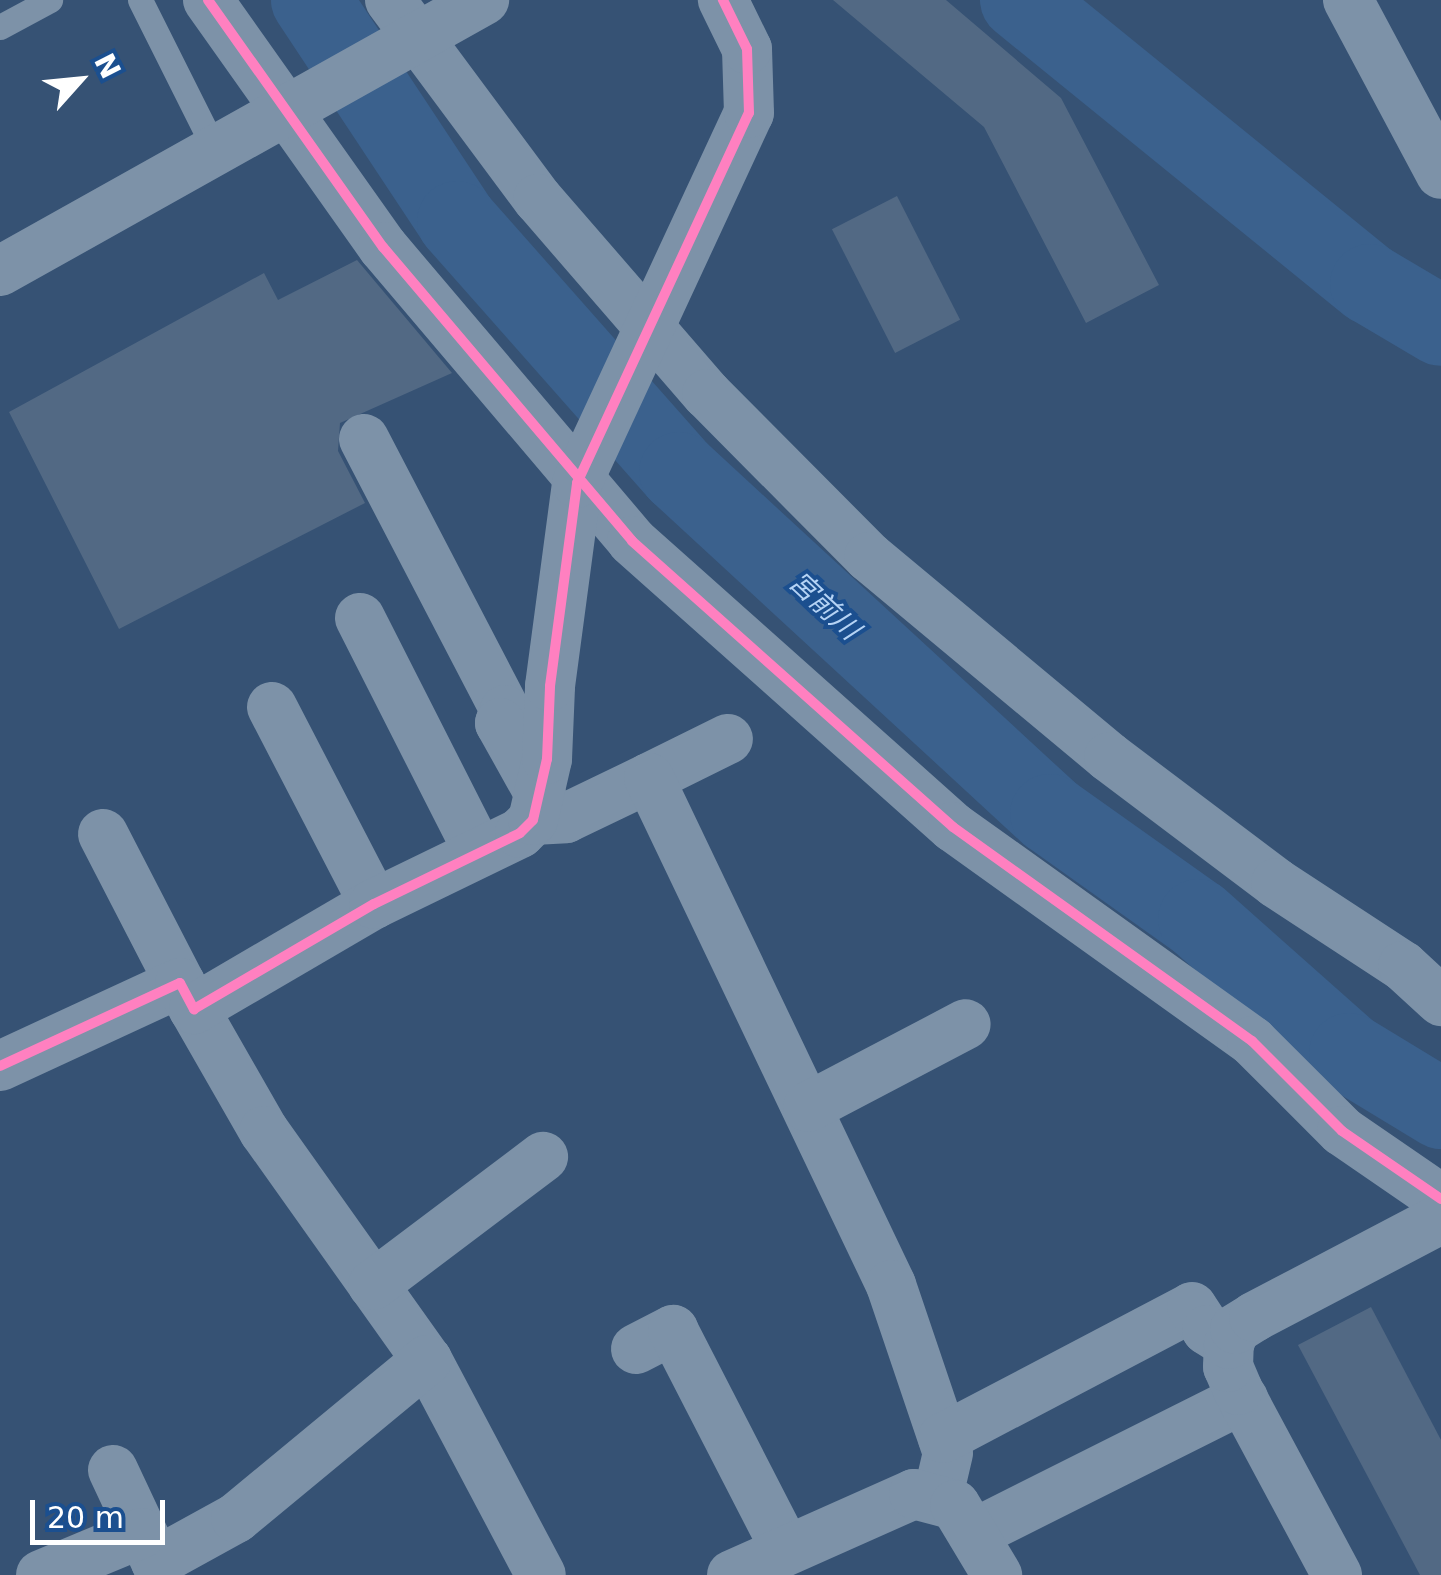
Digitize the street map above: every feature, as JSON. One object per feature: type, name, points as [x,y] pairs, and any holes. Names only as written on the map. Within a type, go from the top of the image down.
[{"type":"street","points":[[208,0],[580,473],[682,589],[953,827],[1252,1041],[1342,1131],[1441,1199]]},
{"type":"street","points":[[0,270],[294,108],[403,29],[484,0]]},
{"type":"street","points":[[0,1066],[187,996],[479,853],[538,809],[580,473],[641,335],[749,113],[747,49],[723,0]]},
{"type":"street","points":[[1348,0],[1441,174]]},
{"type":"street","points":[[403,29],[641,335],[948,628],[1139,780],[1276,882],[1403,966],[1441,1001]]},
{"type":"street","points":[[364,438],[505,710],[500,722],[538,809],[566,818],[728,740]]},
{"type":"street","points":[[360,618],[479,853]]},
{"type":"street","points":[[272,706],[374,904]]},
{"type":"street","points":[[649,778],[884,1270],[948,1452],[938,1496]]},
{"type":"street","points":[[103,834],[235,1087],[427,1360],[541,1575]]},
{"type":"street","points":[[808,1107],[966,1024]]},
{"type":"street","points":[[373,1284],[543,1157]]},
{"type":"street","points":[[1337,1575],[1228,1367],[1229,1344],[1236,1329],[1254,1317],[1441,1219]]},
{"type":"street","points":[[943,1438],[1192,1307],[1207,1330],[1229,1344]]},
{"type":"street","points":[[636,1349],[673,1330],[786,1550]]},
{"type":"street","points":[[113,1470],[156,1562],[236,1518],[427,1360]]},
{"type":"street","points":[[938,1496],[986,1554],[1243,1399]]},
{"type":"street","points":[[732,1575],[891,1501],[938,1496]]},
{"type":"street","points":[[41,1575],[142,1533]]},
{"type":"lane","points":[[0,27],[50,0]]},
{"type":"lane","points":[[140,0],[215,150]]},
{"type":"building","points":[[833,0],[946,0],[1061,98],[1159,285],[1086,323],[984,127]]},
{"type":"building","points":[[897,196],[960,320],[895,353],[832,229]]},
{"type":"building","points":[[357,260],[452,373],[340,423],[338,451],[365,503],[119,629],[9,412],[264,273],[278,300]]},
{"type":"building","points":[[1371,1307],[1441,1440],[1441,1575],[1420,1575],[1298,1345]]},
{"type":"waterway","name":"宮前川","points":[[311,0],[457,221],[679,472],[1050,814],[1198,919],[1349,1053],[1441,1109]]},
{"type":"waterway","name":"宮前川","points":[[1020,0],[1370,284],[1441,326]]},
{"type":"cycle path","points":[[208,0],[383,247],[632,541],[953,827],[1252,1041],[1342,1131],[1441,1199]]},
{"type":"cycle path","points":[[0,1066],[180,983],[194,1009],[374,904],[520,833],[533,820],[547,759],[550,686],[577,483],[749,113],[747,49],[723,0]]}]
